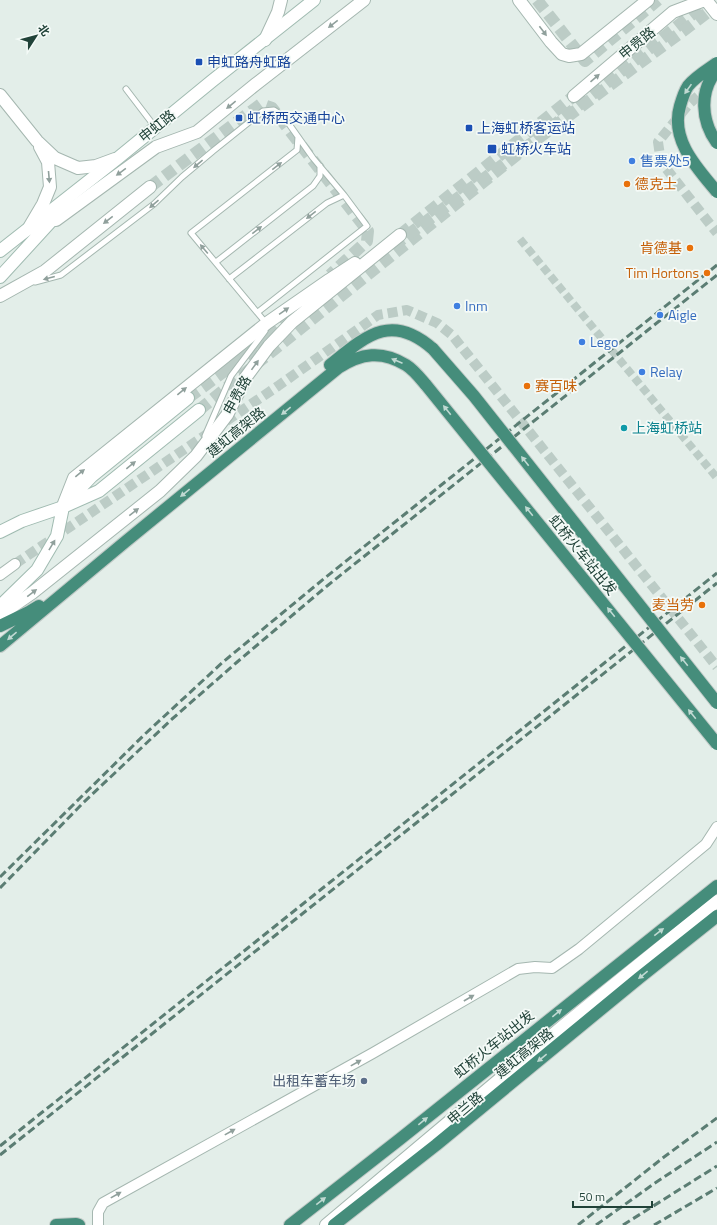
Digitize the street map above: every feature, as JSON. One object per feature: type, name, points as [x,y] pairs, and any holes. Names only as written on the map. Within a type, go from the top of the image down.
[{"type":"highway","points":[[717,63],[688,86],[678,110],[677,122],[684,148],[693,162],[717,192]]},
{"type":"highway","points":[[717,70],[707,85],[704,98],[708,125],[717,143]]},
{"type":"highway","points":[[316,386],[330,366],[365,338],[381,332],[393,330],[408,332],[426,342],[474,396],[717,703]]},
{"type":"highway","name":"建虹高架路","points":[[74,584],[346,363],[368,355],[388,357],[406,365],[415,372],[426,385]]},
{"type":"highway","name":"虹桥火车站出发","points":[[426,385],[717,744]]},
{"type":"highway","points":[[0,626],[29,612],[74,584]]},
{"type":"highway","points":[[0,646],[74,584]]},
{"type":"highway","name":"虹桥火车站出发","points":[[290,1225],[400,1140],[717,886]]},
{"type":"highway","name":"建虹高架路","points":[[350,1213],[436,1145],[639,978],[717,916]]},
{"type":"highway","points":[[334,1225],[350,1213]]},
{"type":"highway","points":[[337,1225],[350,1213]]},
{"type":"highway","points":[[56,1225],[79,1225]]},
{"type":"street","points":[[265,40],[278,12],[281,0]]},
{"type":"street","name":"申虹路","points":[[1,248],[156,128],[212,81],[314,0]]},
{"type":"street","points":[[46,227],[156,146],[197,132],[364,0]]},
{"type":"street","points":[[519,0],[551,42],[562,54],[569,56],[581,54],[648,0]]},
{"type":"street","points":[[673,12],[682,0]]},
{"type":"street","points":[[706,0],[717,14]]},
{"type":"street","name":"申贵路","points":[[574,96],[673,12],[706,0]]},
{"type":"street","points":[[0,95],[37,141],[55,158],[78,168],[96,166],[118,158]]},
{"type":"street","points":[[30,226],[44,204],[50,187],[48,162],[37,141]]},
{"type":"street","points":[[0,277],[84,185]]},
{"type":"street","points":[[0,296],[45,271],[150,188]]},
{"type":"street","name":"申贵路","points":[[0,615],[32,593],[160,491],[196,456],[227,415],[246,377],[269,346],[292,322],[400,235],[329,280],[266,323]]},
{"type":"street","points":[[0,606],[37,570],[57,536],[63,507],[74,478],[266,323]]},
{"type":"street","points":[[63,507],[92,476],[188,398]]},
{"type":"street","name":"申贵路","points":[[0,532],[22,521],[63,507],[99,491],[199,410]]},
{"type":"street","points":[[0,575],[15,564]]},
{"type":"street","points":[[98,1225],[98,1212],[103,1202],[373,1053],[518,969],[535,967],[552,968],[579,949],[706,844],[717,827]]},
{"type":"street","name":"申兰路","points":[[326,1225],[563,1026],[717,901]]},
{"type":"lane","points":[[126,89],[156,128]]},
{"type":"lane","points":[[16,287],[61,275],[154,204],[187,172],[263,112],[274,110],[289,124],[367,226],[258,312]]},
{"type":"lane","points":[[196,456],[231,376],[266,328],[266,323],[191,233],[296,150],[298,137]]},
{"type":"lane","points":[[216,262],[314,186],[320,176],[320,166]]},
{"type":"lane","points":[[230,279],[327,203],[344,195]]},
{"type":"tunnel","points":[[537,0],[585,61],[658,0]]},
{"type":"tunnel","points":[[199,410],[710,0]]},
{"type":"tunnel","points":[[393,246],[717,5]]},
{"type":"tunnel","points":[[709,86],[689,104],[658,142],[661,162],[717,233]]},
{"type":"tunnel","points":[[400,235],[574,96]]},
{"type":"tunnel","points":[[150,187],[261,104],[272,108],[368,231],[367,241],[330,275]]},
{"type":"tunnel","points":[[520,239],[717,478]]},
{"type":"tunnel","points":[[15,564],[278,386],[378,315],[407,310],[437,323],[452,335],[717,667]]},
{"type":"tunnel","points":[[226,370],[289,313]]},
{"type":"tunnel","points":[[188,398],[279,331]]},
{"type":"railway","points":[[0,877],[145,734],[223,662],[326,577],[717,265]]},
{"type":"railway","points":[[0,888],[83,803],[172,719],[236,663],[327,586],[717,275]]},
{"type":"railway","points":[[0,1146],[717,573]]},
{"type":"railway","points":[[0,1155],[717,583]]},
{"type":"railway","points":[[578,1225],[664,1157],[717,1118]]},
{"type":"railway","points":[[596,1225],[655,1183],[717,1142]]},
{"type":"railway","points":[[623,1225],[717,1166]]},
{"type":"railway","points":[[654,1225],[717,1188]]},
{"type":"place","name":"申虹路舟虹路","points":[[199,62]]},
{"type":"place","name":"虹桥西交通中心","points":[[239,118]]},
{"type":"place","name":"上海虹桥客运站","points":[[469,128]]},
{"type":"place","name":"虹桥火车站","points":[[492,149]]},
{"type":"place","name":"售票处5","points":[[632,161]]},
{"type":"place","name":"德克士","points":[[627,184]]},
{"type":"place","name":"肯德基","points":[[690,248]]},
{"type":"place","name":"Tim Hortons","points":[[707,273]]},
{"type":"place","name":"Inm","points":[[457,306]]},
{"type":"place","name":"Aigle","points":[[660,315]]},
{"type":"place","name":"Lego","points":[[582,342]]},
{"type":"place","name":"Relay","points":[[642,372]]},
{"type":"place","name":"赛百味","points":[[527,386]]},
{"type":"place","name":"上海虹桥站","points":[[624,428]]},
{"type":"place","name":"麦当劳","points":[[702,605]]},
{"type":"place","name":"出租车蓄车场","points":[[364,1081]]}]
